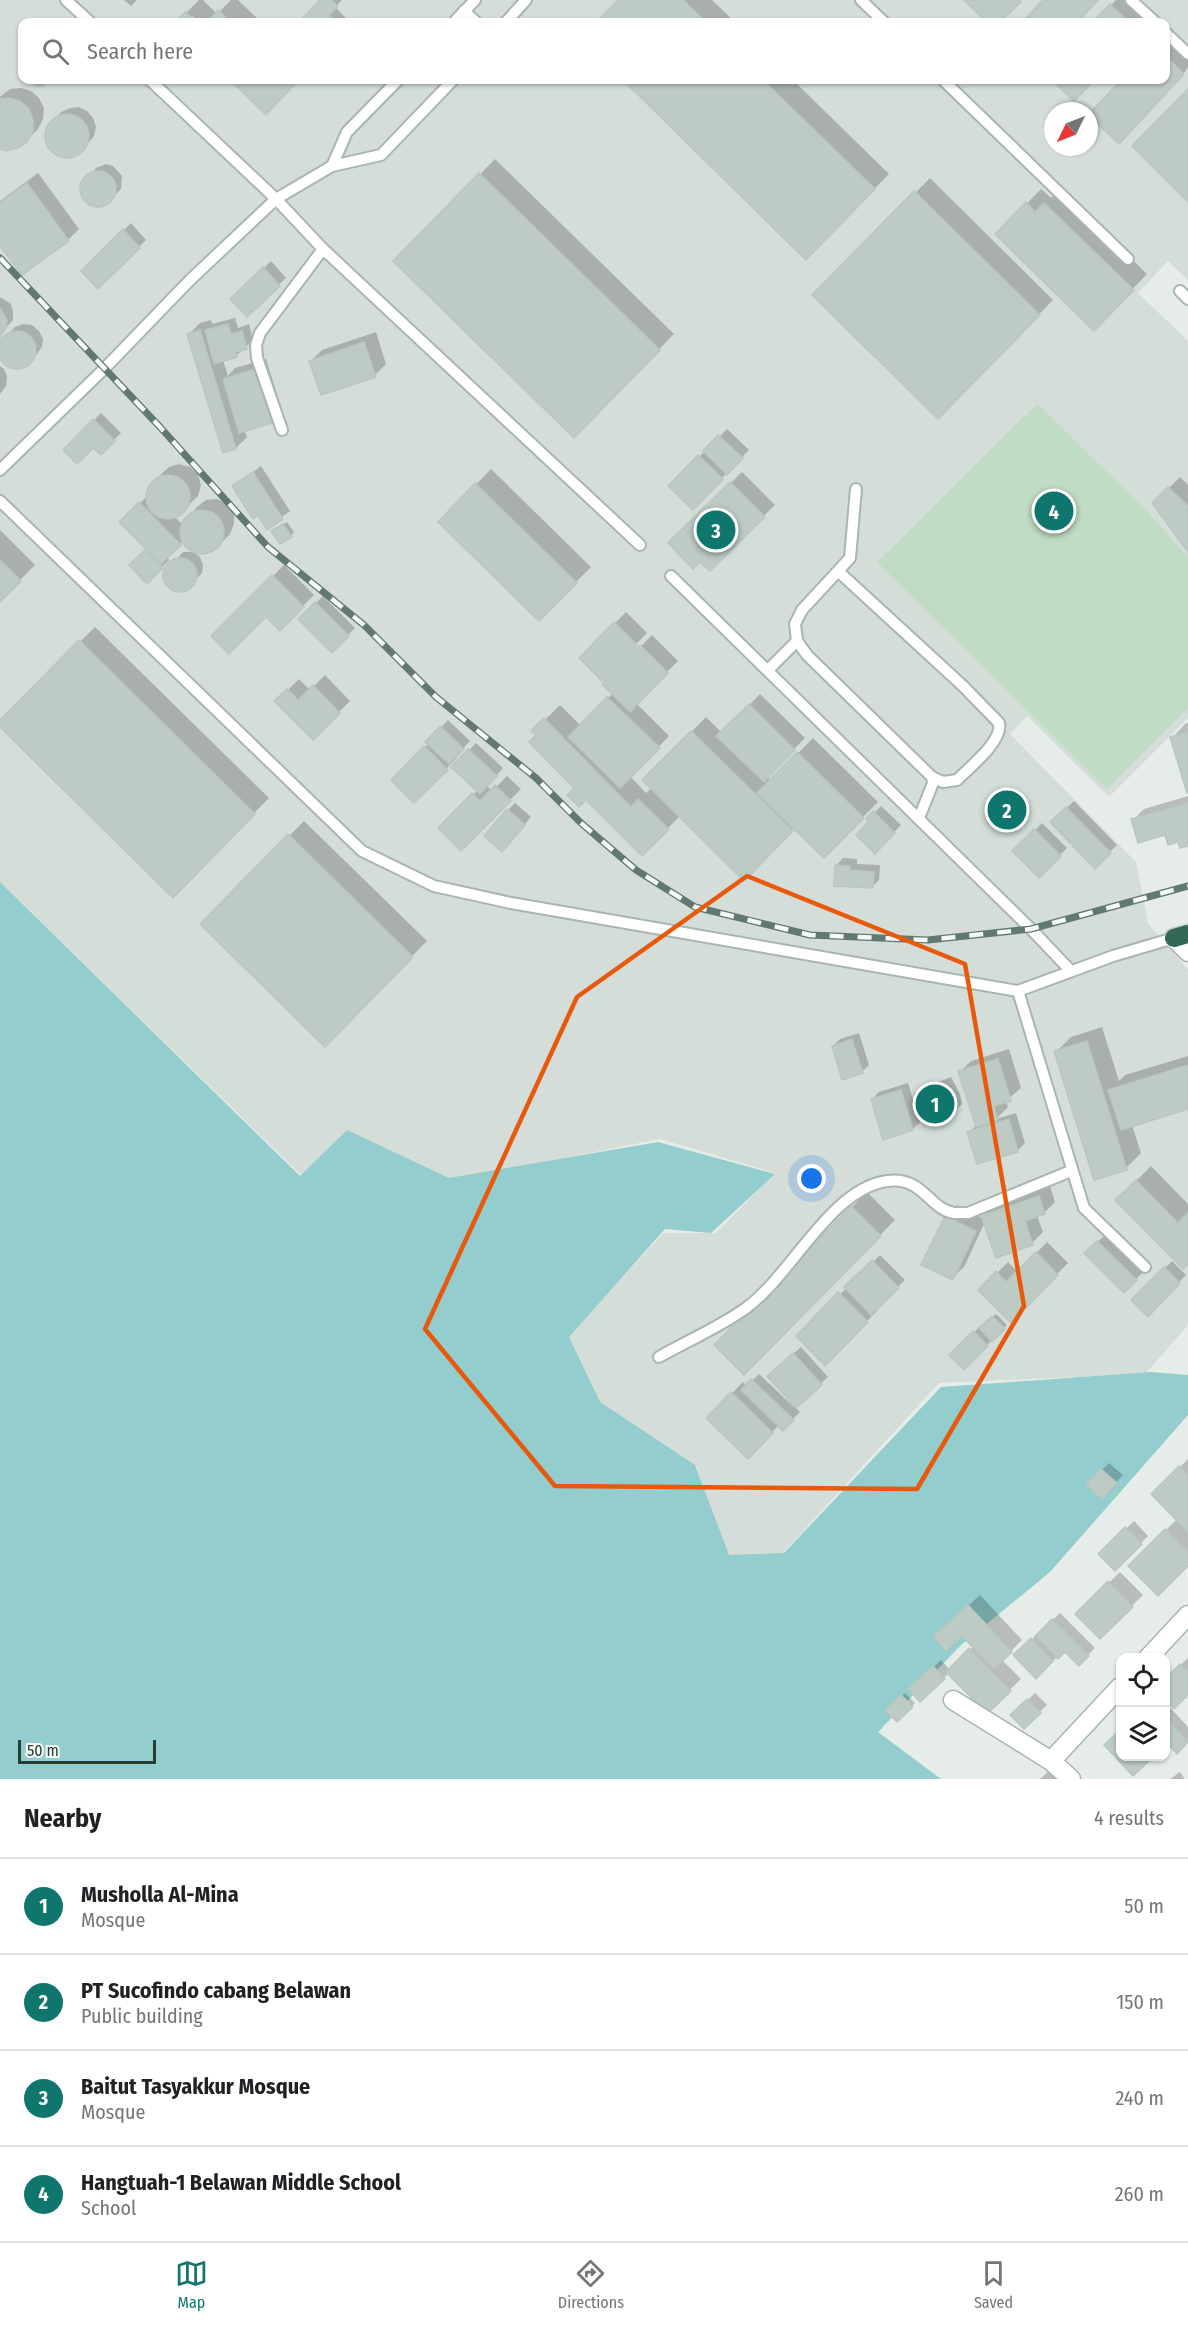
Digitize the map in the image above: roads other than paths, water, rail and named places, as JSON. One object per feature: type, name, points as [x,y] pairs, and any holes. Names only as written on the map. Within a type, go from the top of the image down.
[{"type":"street","points":[[1181,936],[1188,952]]},
{"type":"street","points":[[1153,1653],[1188,1615]]},
{"type":"street","points":[[1051,1761],[1116,1691]]},
{"type":"street","points":[[953,1700],[1051,1761],[1071,1779]]},
{"type":"lane","points":[[66,0],[86,18]]},
{"type":"lane","points":[[458,18],[475,0]]},
{"type":"lane","points":[[510,18],[526,0]]},
{"type":"lane","points":[[861,0],[880,18]]},
{"type":"lane","points":[[1131,0],[1151,18]]},
{"type":"lane","points":[[465,11],[472,18]]},
{"type":"lane","points":[[1170,37],[1188,54]]},
{"type":"lane","points":[[154,84],[276,199],[323,249],[640,545]]},
{"type":"lane","points":[[333,166],[348,132],[394,84]]},
{"type":"lane","points":[[0,470],[105,368],[190,280],[276,199],[333,166],[381,155],[449,84]]},
{"type":"lane","points":[[947,84],[1128,259]]},
{"type":"lane","points":[[282,430],[257,358],[256,345],[260,333],[323,249]]},
{"type":"lane","points":[[839,572],[963,686],[999,723],[1000,730],[996,739],[957,780],[943,782],[932,777],[807,655],[797,641],[795,624],[801,610],[850,558],[856,489]]},
{"type":"lane","points":[[0,501],[362,851],[434,886],[511,903],[1018,991],[1070,970],[1181,936]]},
{"type":"lane","points":[[671,576],[919,818],[1070,970]]},
{"type":"lane","points":[[768,670],[797,641]]},
{"type":"lane","points":[[919,818],[933,783],[932,777]]},
{"type":"lane","points":[[1018,991],[1084,1208],[1145,1266]]},
{"type":"lane","points":[[659,1357],[747,1307],[778,1276],[843,1202],[871,1186],[887,1181],[911,1183],[946,1210],[953,1213],[968,1213],[1071,1171]]},
{"type":"water","points":[[0,882],[300,1176],[347,1130],[449,1178],[658,1142],[775,1174],[711,1233],[665,1229],[569,1337],[600,1402],[695,1465],[729,1555],[784,1553],[941,1387],[1151,1372],[1188,1375],[1188,1415],[1050,1572],[960,1646],[878,1732],[941,1779],[0,1779]]},
{"type":"railway","points":[[0,258],[160,427],[268,547],[364,625],[436,697],[536,778],[581,823],[636,870],[695,907],[810,935],[928,940],[1031,929],[1188,886]]},
{"type":"place","name":"Hangtuah-1 Belawan Middle School","points":[[1054,511]]},
{"type":"place","name":"Baitut Tasyakkur Mosque","points":[[716,530]]},
{"type":"place","name":"PT Sucofindo cabang Belawan","points":[[1007,810]]},
{"type":"place","name":"Musholla Al-Mina","points":[[935,1104]]}]
